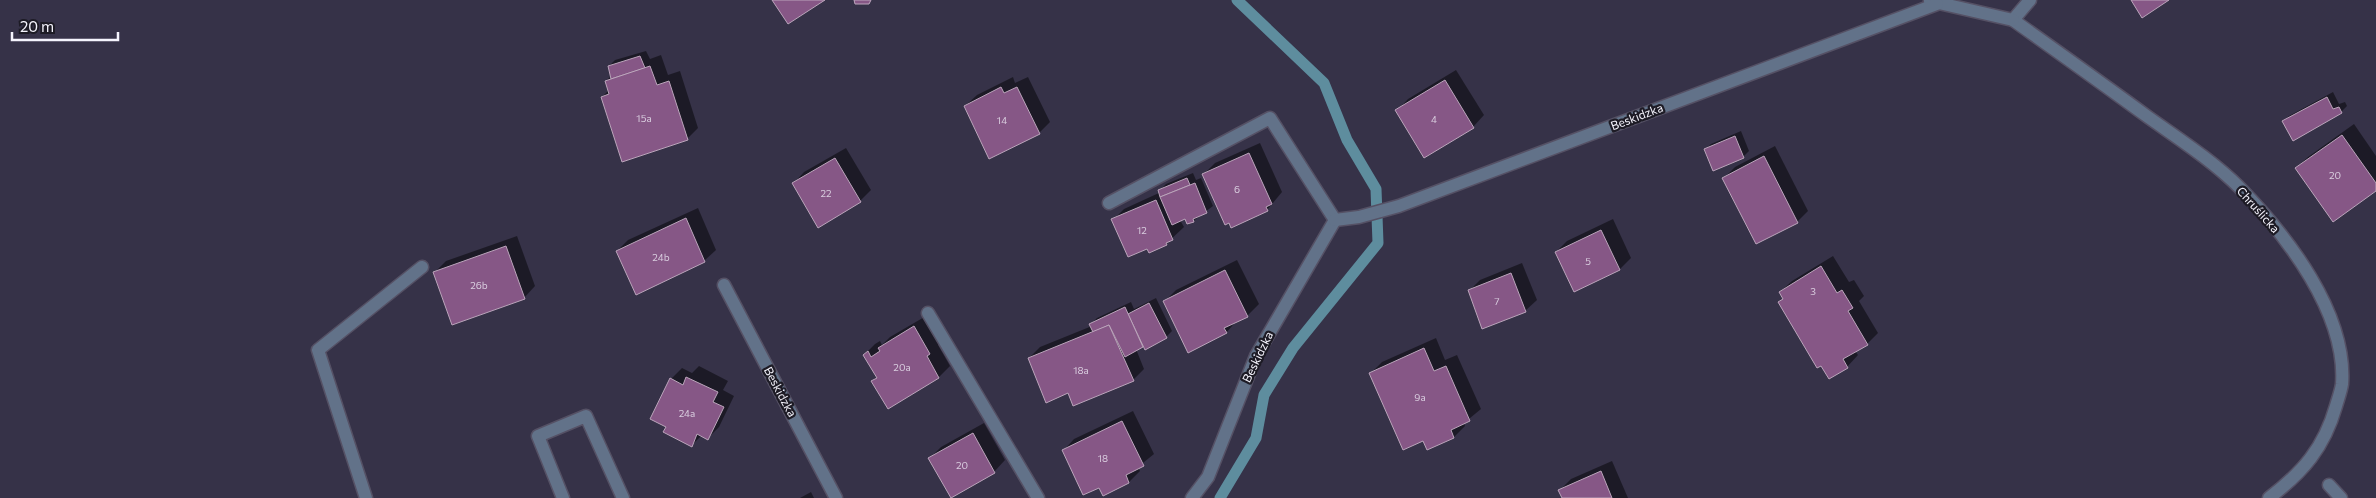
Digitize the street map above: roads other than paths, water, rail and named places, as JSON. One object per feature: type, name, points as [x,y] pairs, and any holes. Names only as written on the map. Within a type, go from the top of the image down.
[{"type":"street","points":[[1933,2],[2013,20],[2030,0]]},
{"type":"street","name":"Beskidzka","points":[[1192,498],[1208,477],[1256,356],[1335,220],[1359,217],[1399,206],[1933,2]]},
{"type":"street","name":"Chruślicka","points":[[2013,20],[2204,156],[2232,181],[2272,223],[2312,278],[2339,347],[2342,385],[2322,442],[2308,463],[2293,480],[2268,498]]},
{"type":"street","points":[[1110,203],[1270,118],[1335,220]]},
{"type":"street","points":[[366,498],[318,350],[422,267]]},
{"type":"street","name":"Beskidzka","points":[[724,285],[836,498]]},
{"type":"street","points":[[928,313],[1038,498]]},
{"type":"street","points":[[563,498],[538,436],[586,416],[623,498]]},
{"type":"street","points":[[2329,485],[2341,498]]},
{"type":"waterway","points":[[1220,498],[1256,438],[1264,395],[1293,348],[1378,243],[1376,189],[1347,140],[1324,83],[1237,0]]}]
